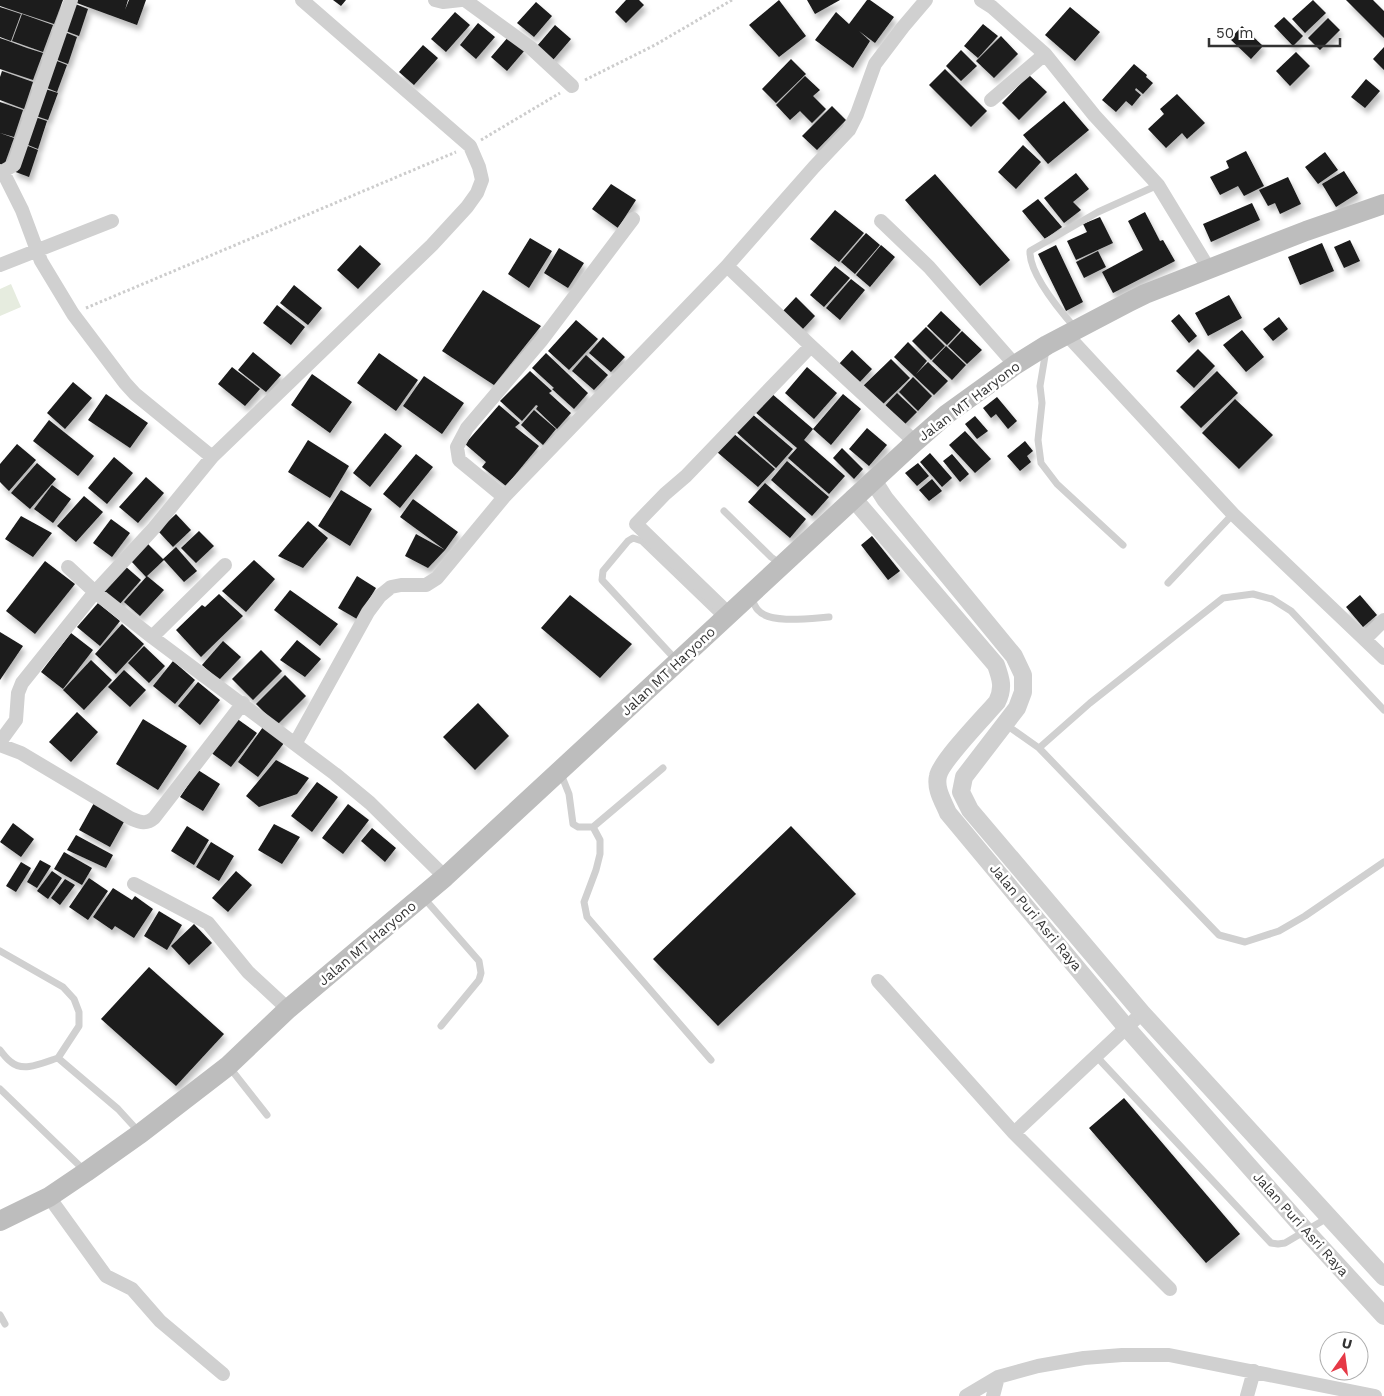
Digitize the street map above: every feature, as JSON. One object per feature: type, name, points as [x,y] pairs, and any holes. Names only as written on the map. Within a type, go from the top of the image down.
[{"type":"main road","name":"Jalan MT Haryono","points":[[0,1220],[48,1197],[86,1172],[141,1133],[228,1066],[288,1009],[444,878],[853,498],[947,414],[1015,365],[1047,345],[1145,294],[1306,231],[1384,204]]},
{"type":"street","points":[[71,0],[14,165],[2,172],[22,210],[40,261],[73,314],[135,394],[212,457]]},
{"type":"street","points":[[243,703],[154,818],[149,822],[143,823],[130,818],[0,743],[16,720],[18,693],[22,683],[95,592],[154,528],[212,457],[432,245],[467,207],[477,193],[482,180],[470,146],[302,0]]},
{"type":"street","points":[[435,0],[443,2],[461,0]]},
{"type":"street","points":[[465,0],[531,48],[572,86]]},
{"type":"street","points":[[295,744],[368,612],[380,596],[391,587],[401,585],[426,586],[437,578],[504,497],[727,266],[814,166],[849,130],[857,114],[874,64],[926,0]]},
{"type":"street","points":[[981,0],[992,7],[1045,54],[1094,115],[1158,185],[1209,269]]},
{"type":"street","points":[[990,100],[1045,54]]},
{"type":"street","points":[[504,497],[459,460],[457,447],[467,428],[541,341],[633,219]]},
{"type":"street","points":[[0,265],[112,221]]},
{"type":"street","points":[[881,221],[929,267],[1015,365]]},
{"type":"street","points":[[727,266],[915,442]]},
{"type":"street","points":[[1071,332],[1233,514],[1384,658]]},
{"type":"street","points":[[726,617],[636,524],[665,494],[686,476],[811,346]]},
{"type":"street","name":"Jalan Puri Asri Raya","points":[[873,480],[885,499],[1014,656],[1023,675],[1023,692],[1017,708],[964,777],[961,792],[970,810],[1142,1013],[1384,1277]]},
{"type":"street","name":"Jalan Puri Asri Raya","points":[[853,498],[996,665],[1002,681],[1002,693],[997,702],[945,762],[938,776],[939,794],[948,813],[1126,1027],[1306,1231],[1384,1316]]},
{"type":"street","points":[[895,548],[913,533]]},
{"type":"street","points":[[152,637],[225,565]]},
{"type":"street","points":[[68,567],[95,592],[152,637],[243,703],[335,774],[370,803],[444,878]]},
{"type":"street","points":[[1365,639],[1384,620]]},
{"type":"street","points":[[991,864],[1009,854]]},
{"type":"street","points":[[134,884],[208,923],[248,972],[288,1009]]},
{"type":"street","points":[[878,981],[1014,1133],[1170,1289]]},
{"type":"street","points":[[1014,1133],[1142,1013]]},
{"type":"street","points":[[48,1197],[106,1276],[132,1288],[160,1321],[223,1374]]},
{"type":"street","points":[[966,1396],[998,1377],[1038,1366],[1122,1355],[1169,1355],[1254,1371],[1327,1391],[1375,1396]]},
{"type":"street","points":[[1247,1396],[1254,1371]]},
{"type":"street","points":[[993,1396],[998,1377]]},
{"type":"lane","points":[[1071,332],[1043,287],[1030,259],[1030,251],[1098,212],[1158,185]]},
{"type":"lane","points":[[1047,345],[1040,386],[1042,403],[1038,440],[1042,463],[1057,484],[1123,545]]},
{"type":"lane","points":[[724,511],[771,557],[782,565]]},
{"type":"lane","points":[[1168,583],[1233,514]]},
{"type":"lane","points":[[678,662],[602,580],[603,571],[628,541],[633,538],[642,541],[726,617]]},
{"type":"lane","points":[[750,594],[759,612],[770,617],[785,619],[829,617]]},
{"type":"lane","points":[[1039,748],[1090,703],[1224,598],[1253,594],[1272,599],[1291,611],[1384,710]]},
{"type":"lane","points":[[1005,724],[1039,748],[1219,935],[1245,942],[1279,931],[1306,916],[1384,862]]},
{"type":"lane","points":[[560,771],[569,794],[573,824],[578,827],[593,827],[663,768]]},
{"type":"lane","points":[[593,827],[600,840],[600,854],[584,902],[587,917],[711,1060]]},
{"type":"lane","points":[[423,897],[479,961],[481,972],[479,980],[441,1026]]},
{"type":"lane","points":[[0,951],[62,987],[74,999],[78,1012],[79,1026],[58,1058],[26,1067],[18,1066],[11,1062],[0,1050]]},
{"type":"lane","points":[[1096,1056],[1265,1238],[1278,1244],[1285,1243],[1330,1217]]},
{"type":"lane","points":[[58,1058],[118,1109],[141,1133]]},
{"type":"lane","points":[[228,1066],[267,1115]]},
{"type":"lane","points":[[0,1089],[86,1172]]},
{"type":"lane","points":[[0,1315],[5,1324]]},
{"type":"path","points":[[73,314],[470,146],[572,86],[655,45],[732,0]]},
{"type":"shaded area","points":[[11,284],[21,307],[0,316],[0,289]]},
{"type":"building","points":[[0,0],[63,0],[54,24],[0,6]]},
{"type":"building","points":[[75,0],[128,0],[125,10],[129,0],[146,0],[137,25],[74,2]]},
{"type":"building","points":[[333,0],[346,0],[341,6]]},
{"type":"building","points":[[626,0],[639,0],[644,5],[626,23],[615,12]]},
{"type":"building","points":[[779,0],[806,36],[779,57],[749,25]]},
{"type":"building","points":[[807,0],[840,0],[815,14]]},
{"type":"building","points":[[867,0],[870,0],[894,17],[875,43],[859,31],[870,41],[853,68],[815,40],[836,12],[849,24]]},
{"type":"building","points":[[1313,0],[1326,13],[1305,33],[1292,19]]},
{"type":"building","points":[[1346,0],[1373,0],[1384,11],[1384,38]]},
{"type":"building","points":[[536,2],[552,16],[534,37],[517,23]]},
{"type":"building","points":[[73,3],[88,9],[79,36],[63,30]]},
{"type":"building","points":[[0,7],[21,14],[11,41],[0,37]]},
{"type":"building","points":[[1070,7],[1100,32],[1075,61],[1045,35]]},
{"type":"building","points":[[455,12],[470,25],[446,52],[431,39]]},
{"type":"building","points":[[22,14],[53,25],[43,52],[12,41]]},
{"type":"building","points":[[1284,17],[1303,36],[1293,46],[1274,26]]},
{"type":"building","points":[[1328,18],[1340,30],[1320,50],[1308,38]]},
{"type":"building","points":[[478,23],[495,37],[476,59],[460,45]]},
{"type":"building","points":[[983,24],[998,36],[978,58],[964,46]]},
{"type":"building","points":[[555,25],[571,39],[553,60],[537,46]]},
{"type":"building","points":[[1242,26],[1263,46],[1251,59],[1230,39]]},
{"type":"building","points":[[62,31],[77,37],[68,64],[52,58]]},
{"type":"building","points":[[509,36],[525,50],[507,71],[491,57]]},
{"type":"building","points":[[1001,36],[1018,54],[994,78],[976,61]]},
{"type":"building","points":[[0,38],[43,53],[33,80],[0,69]]},
{"type":"building","points":[[423,45],[438,58],[414,85],[399,72]]},
{"type":"building","points":[[1384,47],[1384,70],[1373,59]]},
{"type":"building","points":[[961,50],[977,66],[961,81],[946,66]]},
{"type":"building","points":[[1296,52],[1310,66],[1290,86],[1276,71]]},
{"type":"building","points":[[52,59],[67,65],[57,92],[42,86]]},
{"type":"building","points":[[791,59],[806,74],[776,103],[762,89]]},
{"type":"building","points":[[1134,64],[1153,83],[1143,94],[1136,88],[1135,90],[1141,95],[1132,106],[1126,101],[1116,112],[1102,100]]},
{"type":"building","points":[[945,69],[987,111],[971,127],[929,85]]},
{"type":"building","points":[[2,71],[33,82],[24,109],[0,100],[0,77]]},
{"type":"building","points":[[1029,75],[1047,92],[1019,120],[1002,103]]},
{"type":"building","points":[[805,76],[820,90],[813,96],[826,109],[812,123],[800,111],[790,120],[776,105]]},
{"type":"building","points":[[1366,79],[1380,91],[1365,108],[1351,97]]},
{"type":"building","points":[[42,88],[58,93],[48,120],[33,115]]},
{"type":"building","points":[[1177,94],[1205,123],[1187,139],[1182,133],[1166,148],[1148,129],[1164,114],[1160,109]]},
{"type":"building","points":[[1064,101],[1089,130],[1048,164],[1023,135]]},
{"type":"building","points":[[0,102],[23,110],[14,137],[0,133]]},
{"type":"building","points":[[832,106],[846,120],[817,150],[802,136]]},
{"type":"building","points":[[32,116],[47,121],[38,149],[23,143]]},
{"type":"building","points":[[0,133],[14,138],[4,166],[0,164]]},
{"type":"building","points":[[23,144],[38,150],[29,177],[13,171]]},
{"type":"building","points":[[1023,145],[1041,162],[1016,189],[998,172]]},
{"type":"building","points":[[1246,151],[1264,186],[1244,196],[1238,186],[1220,195],[1210,177],[1229,168],[1226,161]]},
{"type":"building","points":[[1325,152],[1338,170],[1318,184],[1305,167]]},
{"type":"building","points":[[1344,171],[1358,193],[1336,207],[1322,184]]},
{"type":"building","points":[[1076,173],[1089,189],[1073,202],[1081,210],[1064,223],[1044,198]]},
{"type":"building","points":[[935,174],[1010,260],[980,286],[905,200]]},
{"type":"building","points":[[1288,177],[1301,204],[1280,214],[1275,203],[1268,206],[1259,190]]},
{"type":"building","points":[[611,184],[636,200],[618,228],[592,209]]},
{"type":"building","points":[[1038,199],[1062,227],[1045,239],[1022,211]]},
{"type":"building","points":[[1252,203],[1260,220],[1211,242],[1203,224]]},
{"type":"building","points":[[835,210],[864,233],[839,262],[810,239]]},
{"type":"building","points":[[1145,212],[1160,241],[1163,240],[1175,261],[1113,293],[1102,272],[1143,250],[1128,221]]},
{"type":"building","points":[[1100,217],[1113,243],[1076,260],[1067,241],[1087,232],[1083,224]]},
{"type":"building","points":[[866,233],[880,245],[855,274],[841,262]]},
{"type":"building","points":[[530,238],[552,251],[529,288],[508,274]]},
{"type":"building","points":[[1350,240],[1360,261],[1344,268],[1334,247]]},
{"type":"building","points":[[1322,243],[1334,271],[1300,285],[1288,257]]},
{"type":"building","points":[[360,245],[381,264],[358,289],[337,270]]},
{"type":"building","points":[[881,245],[895,257],[870,287],[856,275]]},
{"type":"building","points":[[1056,245],[1083,302],[1066,311],[1038,254]]},
{"type":"building","points":[[559,248],[584,263],[568,288],[544,273]]},
{"type":"building","points":[[1098,251],[1106,267],[1084,278],[1076,262]]},
{"type":"building","points":[[835,266],[850,278],[824,307],[810,295]]},
{"type":"building","points":[[851,279],[865,290],[840,320],[826,308]]},
{"type":"building","points":[[294,285],[322,308],[308,325],[280,303]]},
{"type":"building","points":[[483,290],[541,326],[494,385],[442,351]]},
{"type":"building","points":[[1229,295],[1242,318],[1208,336],[1195,313]]},
{"type":"building","points":[[796,297],[815,316],[801,331],[782,312]]},
{"type":"building","points":[[277,305],[305,327],[291,345],[263,323]]},
{"type":"building","points":[[941,311],[961,330],[947,345],[927,326]]},
{"type":"building","points":[[1179,314],[1197,336],[1189,343],[1171,321]]},
{"type":"building","points":[[1279,317],[1288,329],[1273,341],[1263,329]]},
{"type":"building","points":[[576,320],[598,339],[569,370],[548,351]]},
{"type":"building","points":[[926,327],[945,346],[931,360],[912,341]]},
{"type":"building","points":[[1242,330],[1264,357],[1246,372],[1223,345]]},
{"type":"building","points":[[962,331],[982,350],[967,364],[948,346]]},
{"type":"building","points":[[603,337],[625,357],[611,372],[589,353]]},
{"type":"building","points":[[908,342],[927,361],[916,374],[928,362],[948,381],[934,395],[894,357]]},
{"type":"building","points":[[946,346],[966,365],[952,380],[932,361]]},
{"type":"building","points":[[1198,349],[1215,366],[1194,388],[1176,371]]},
{"type":"building","points":[[852,350],[872,369],[858,384],[838,365]]},
{"type":"building","points":[[253,352],[281,375],[266,392],[238,370]]},
{"type":"building","points":[[379,353],[418,380],[396,411],[357,383]]},
{"type":"building","points":[[546,353],[588,393],[574,409],[532,368]]},
{"type":"building","points":[[586,355],[608,375],[594,390],[572,371]]},
{"type":"building","points":[[891,359],[910,378],[881,406],[861,388]]},
{"type":"building","points":[[232,367],[260,389],[245,406],[218,384]]},
{"type":"building","points":[[807,367],[837,393],[814,419],[785,393]]},
{"type":"building","points":[[530,371],[552,391],[549,393],[571,413],[557,429],[536,409],[538,406],[536,405],[522,421],[500,401]]},
{"type":"building","points":[[1217,371],[1238,393],[1201,428],[1180,407]]},
{"type":"building","points":[[312,374],[352,402],[330,433],[291,405]]},
{"type":"building","points":[[424,376],[464,403],[442,434],[403,406]]},
{"type":"building","points":[[913,377],[932,396],[918,411],[899,392]]},
{"type":"building","points":[[73,382],[92,398],[65,429],[47,413]]},
{"type":"building","points":[[771,393],[813,429],[804,440],[845,476],[829,494],[788,458],[797,448],[755,412]]},
{"type":"building","points":[[897,393],[917,412],[903,426],[883,408]]},
{"type":"building","points":[[106,394],[148,423],[130,448],[88,420]]},
{"type":"building","points":[[843,394],[861,409],[831,445],[813,429]]},
{"type":"building","points":[[997,397],[1017,421],[1008,429],[996,414],[991,418],[983,408]]},
{"type":"building","points":[[1235,399],[1273,435],[1239,469],[1202,433]]},
{"type":"building","points":[[499,405],[520,423],[515,427],[539,446],[506,486],[482,467],[486,462],[465,444]]},
{"type":"building","points":[[534,410],[556,429],[543,445],[521,425]]},
{"type":"building","points":[[751,413],[793,449],[776,468],[735,431]]},
{"type":"building","points":[[975,416],[988,431],[977,439],[965,424]]},
{"type":"building","points":[[49,420],[94,456],[78,476],[33,441]]},
{"type":"building","points":[[867,428],[887,445],[869,466],[849,449]]},
{"type":"building","points":[[965,431],[991,459],[975,473],[949,445]]},
{"type":"building","points":[[385,433],[402,446],[370,487],[353,473]]},
{"type":"building","points":[[733,433],[775,469],[758,487],[717,452]]},
{"type":"building","points":[[308,440],[349,466],[330,498],[288,472]]},
{"type":"building","points":[[1025,441],[1033,451],[1027,456],[1031,462],[1020,471],[1007,456]]},
{"type":"building","points":[[17,444],[36,460],[9,491],[0,482],[0,464]]},
{"type":"building","points":[[842,448],[863,469],[854,479],[833,458]]},
{"type":"building","points":[[930,453],[952,478],[942,487],[920,462]]},
{"type":"building","points":[[416,454],[433,467],[400,508],[383,494]]},
{"type":"building","points":[[952,454],[969,474],[960,482],[943,461]]},
{"type":"building","points":[[114,457],[133,473],[107,504],[88,488]]},
{"type":"building","points":[[787,461],[829,497],[812,516],[771,480]]},
{"type":"building","points":[[37,463],[56,479],[30,509],[11,493]]},
{"type":"building","points":[[918,463],[929,476],[917,486],[905,473]]},
{"type":"building","points":[[146,477],[164,493],[138,523],[119,507]]},
{"type":"building","points":[[932,479],[942,491],[929,501],[919,490]]},
{"type":"building","points":[[765,483],[806,519],[790,538],[748,502]]},
{"type":"building","points":[[52,485],[71,499],[53,523],[34,509]]},
{"type":"building","points":[[341,490],[372,509],[350,546],[318,526]]},
{"type":"building","points":[[84,496],[103,512],[76,542],[57,526]]},
{"type":"building","points":[[413,499],[458,532],[445,550],[400,517]]},
{"type":"building","points":[[176,514],[191,530],[173,547],[158,531]]},
{"type":"building","points":[[21,516],[52,533],[33,557],[5,539]]},
{"type":"building","points":[[111,519],[130,533],[112,557],[93,543]]},
{"type":"building","points":[[308,521],[328,538],[303,568],[278,556]]},
{"type":"building","points":[[199,531],[214,546],[196,563],[181,548]]},
{"type":"building","points":[[416,534],[445,550],[428,568],[405,556]]},
{"type":"building","points":[[872,536],[900,571],[888,580],[861,545]]},
{"type":"building","points":[[148,544],[163,559],[176,547],[197,571],[184,582],[164,560],[146,577],[131,561]]},
{"type":"building","points":[[254,560],[275,579],[246,612],[222,591]]},
{"type":"building","points":[[45,561],[75,584],[35,634],[6,611]]},
{"type":"building","points":[[125,566],[141,580],[118,606],[102,592]]},
{"type":"building","points":[[147,576],[164,590],[140,616],[124,602]]},
{"type":"building","points":[[357,576],[376,588],[357,619],[338,608]]},
{"type":"building","points":[[290,590],[338,624],[320,646],[274,610]]},
{"type":"building","points":[[219,594],[243,616],[201,657],[176,630],[202,605],[205,607]]},
{"type":"building","points":[[570,595],[632,644],[600,678],[541,628]]},
{"type":"building","points":[[1360,595],[1377,615],[1363,627],[1346,607]]},
{"type":"building","points":[[98,603],[120,621],[100,646],[77,627]]},
{"type":"building","points":[[122,624],[144,644],[116,674],[95,654]]},
{"type":"building","points":[[0,632],[23,646],[0,680]]},
{"type":"building","points":[[71,633],[93,650],[63,689],[41,672]]},
{"type":"building","points":[[297,640],[321,659],[305,677],[280,660]]},
{"type":"building","points":[[223,641],[241,657],[219,680],[202,665]]},
{"type":"building","points":[[144,646],[165,666],[149,683],[128,663]]},
{"type":"building","points":[[261,650],[282,671],[253,700],[232,679]]},
{"type":"building","points":[[91,660],[112,680],[84,710],[63,690]]},
{"type":"building","points":[[173,661],[195,680],[175,704],[153,686]]},
{"type":"building","points":[[124,670],[146,690],[130,707],[108,687]]},
{"type":"building","points":[[285,675],[306,696],[277,725],[256,704]]},
{"type":"building","points":[[198,682],[220,700],[200,725],[178,706]]},
{"type":"building","points":[[478,703],[509,736],[475,770],[443,737]]},
{"type":"building","points":[[77,712],[98,732],[71,762],[49,742]]},
{"type":"building","points":[[236,718],[257,733],[231,767],[210,752]]},
{"type":"building","points":[[143,719],[187,746],[158,790],[116,764]]},
{"type":"building","points":[[263,727],[284,743],[258,777],[238,762]]},
{"type":"building","points":[[276,760],[309,778],[297,794],[259,807],[246,796]]},
{"type":"building","points":[[198,770],[220,784],[203,811],[180,797]]},
{"type":"building","points":[[317,782],[338,797],[312,832],[291,816]]},
{"type":"building","points":[[94,803],[125,820],[110,847],[79,830]]},
{"type":"building","points":[[348,804],[369,820],[343,854],[322,838]]},
{"type":"building","points":[[13,823],[34,839],[21,857],[0,842]]},
{"type":"building","points":[[274,824],[300,837],[282,864],[258,850]]},
{"type":"building","points":[[187,826],[209,840],[194,865],[171,851]]},
{"type":"building","points":[[791,826],[856,894],[718,1026],[653,959]]},
{"type":"building","points":[[372,828],[396,848],[385,862],[361,841]]},
{"type":"building","points":[[76,835],[113,855],[106,868],[67,850]]},
{"type":"building","points":[[211,842],[234,856],[219,881],[196,867]]},
{"type":"building","points":[[64,852],[92,868],[82,885],[54,869]]},
{"type":"building","points":[[40,860],[51,866],[37,888],[27,882]]},
{"type":"building","points":[[21,862],[31,868],[16,892],[6,886]]},
{"type":"building","points":[[52,871],[62,878],[48,899],[37,891]]},
{"type":"building","points":[[236,871],[252,885],[228,912],[212,898]]},
{"type":"building","points":[[89,878],[108,891],[88,920],[69,907]]},
{"type":"building","points":[[65,879],[75,885],[60,905],[51,898]]},
{"type":"building","points":[[113,888],[132,900],[135,896],[153,909],[134,938],[115,926],[112,930],[93,917]]},
{"type":"building","points":[[159,911],[182,925],[167,950],[144,936]]},
{"type":"building","points":[[194,924],[212,943],[189,965],[171,946]]},
{"type":"building","points":[[149,967],[224,1034],[176,1086],[101,1019]]},
{"type":"building","points":[[1124,1098],[1240,1234],[1206,1263],[1089,1128]]}]
